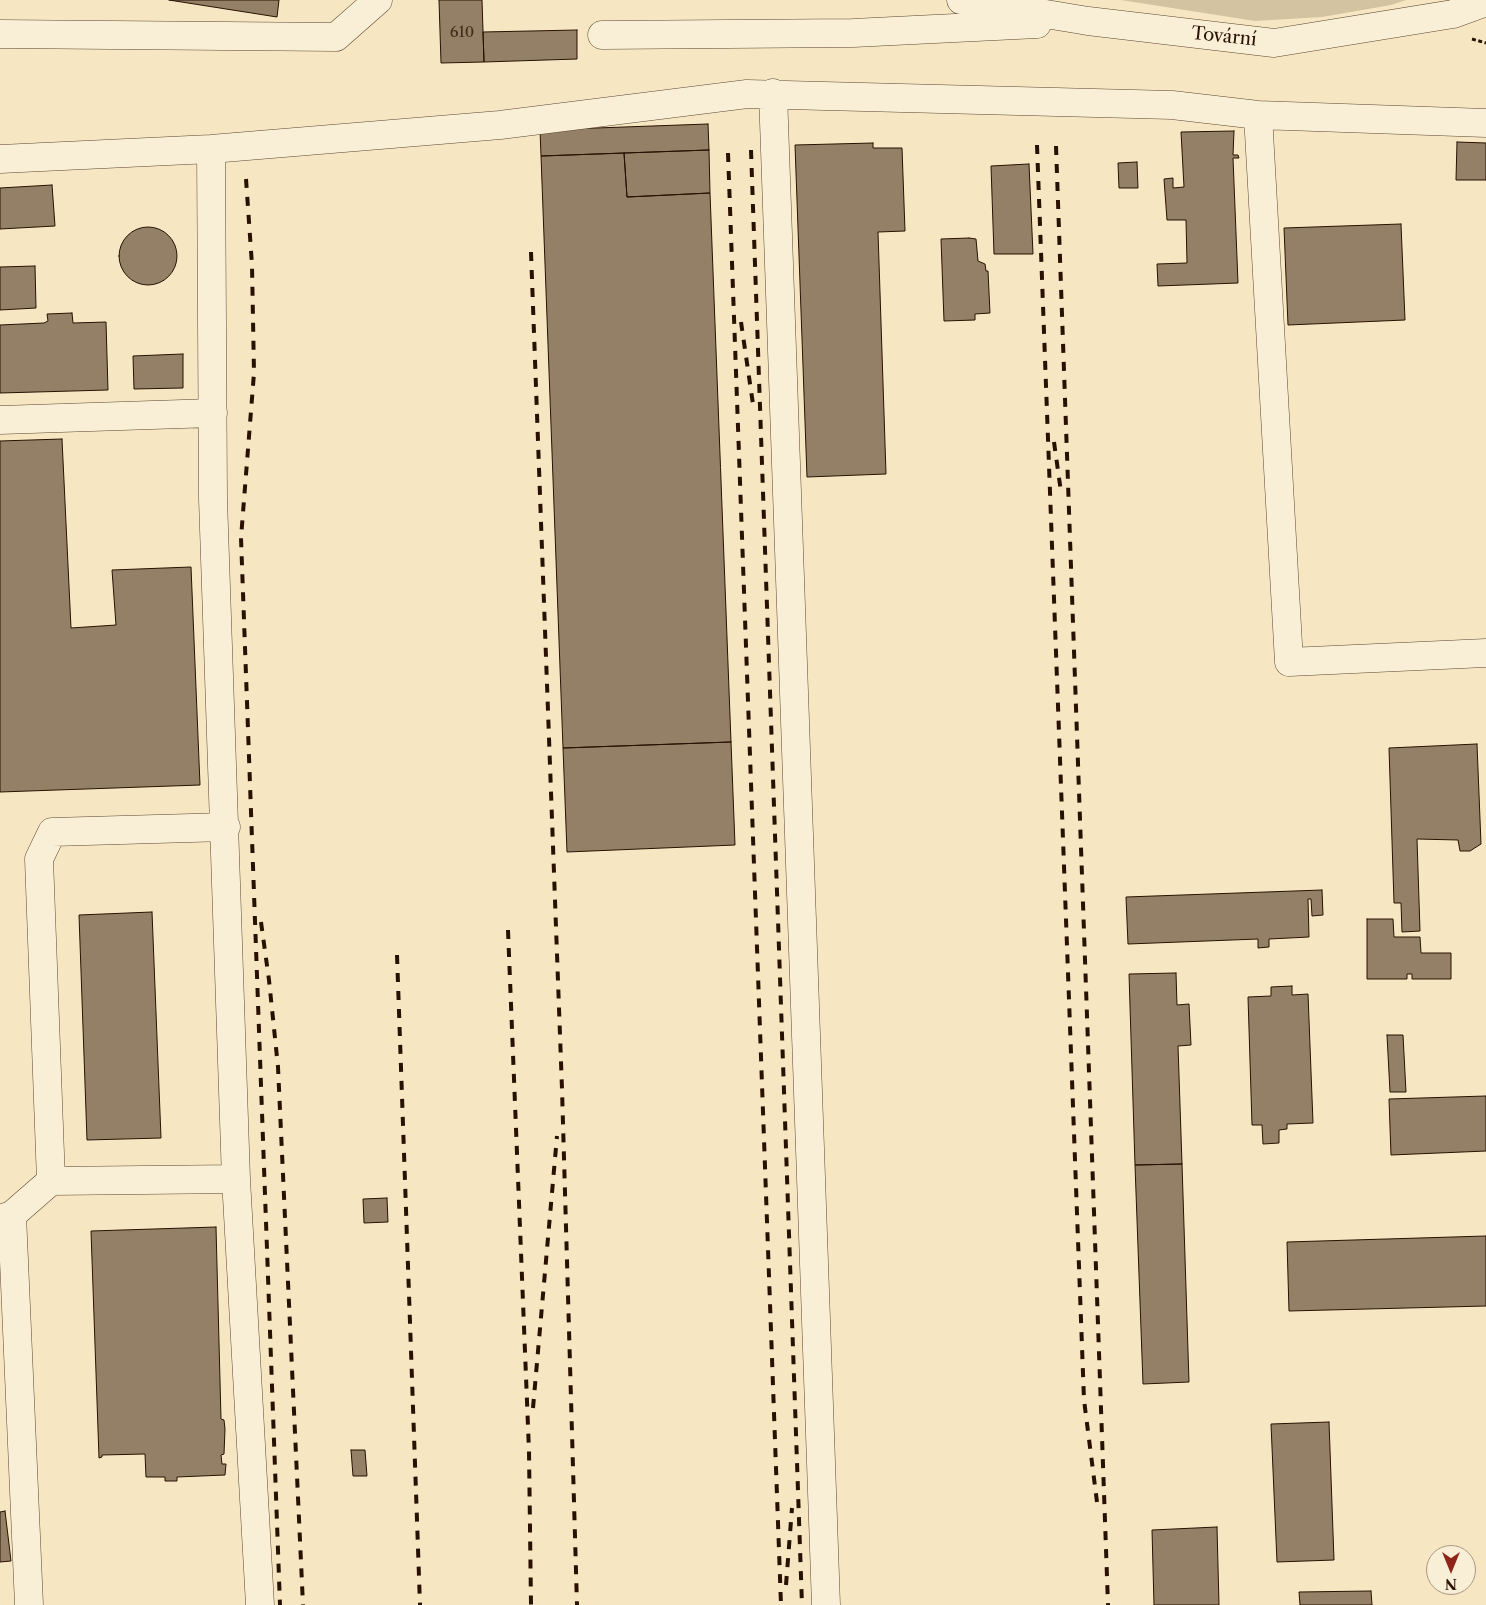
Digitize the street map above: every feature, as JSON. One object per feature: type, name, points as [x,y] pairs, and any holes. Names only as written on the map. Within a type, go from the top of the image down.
[{"type":"street","points":[[0,34],[336,36],[378,0]]},
{"type":"street","name":"Tovární","points":[[961,0],[1088,22],[1274,42],[1453,14],[1486,2]]},
{"type":"street","points":[[602,34],[853,33],[1088,22]]},
{"type":"street","points":[[773,93],[826,1605]]},
{"type":"street","points":[[0,159],[210,149],[500,125],[747,94],[773,93],[1172,105],[1258,115],[1486,123]]},
{"type":"street","points":[[1258,115],[1289,662],[1486,653]]},
{"type":"street","points":[[210,149],[213,498],[226,827],[236,1179],[260,1605]]},
{"type":"street","points":[[0,420],[213,413]]},
{"type":"street","points":[[51,1181],[40,859],[52,832],[226,827]]},
{"type":"street","points":[[29,1605],[6,1217],[51,1181],[236,1179]]},
{"type":"shaded area","points":[[1121,0],[1406,0],[1391,5],[1322,17],[1255,21]]},
{"type":"building","points":[[169,0],[279,0],[277,17]]},
{"type":"building","points":[[439,0],[482,0],[484,62],[441,63]]},
{"type":"building","points":[[577,30],[577,59],[484,62],[483,32]]},
{"type":"building","points":[[708,124],[709,150],[541,156],[540,130]]},
{"type":"building","points":[[1234,131],[1233,155],[1238,155],[1239,158],[1233,158],[1238,283],[1158,286],[1157,264],[1187,263],[1186,220],[1167,220],[1164,179],[1173,178],[1173,188],[1184,187],[1181,132]]},
{"type":"building","points":[[1457,142],[1486,143],[1486,180],[1456,180]]},
{"type":"building","points":[[873,143],[873,148],[902,148],[905,231],[878,232],[886,474],[807,477],[795,145]]},
{"type":"building","points":[[709,150],[710,193],[627,197],[624,153]]},
{"type":"building","points":[[624,153],[627,197],[710,193],[731,742],[563,748],[541,156]]},
{"type":"building","points":[[1137,162],[1138,188],[1119,188],[1118,163]]},
{"type":"building","points":[[1029,164],[1033,254],[994,254],[991,166]]},
{"type":"building","points":[[52,185],[55,226],[0,229],[0,188]]},
{"type":"building","points":[[1401,224],[1405,320],[1288,325],[1284,228]]},
{"type":"building","points":[[142,227],[154,227],[169,235],[177,250],[177,262],[169,277],[154,285],[142,285],[127,277],[119,262],[119,250],[127,235]]},
{"type":"building","points":[[941,239],[976,239],[978,261],[985,264],[986,271],[988,271],[990,313],[975,314],[975,320],[944,321]]},
{"type":"building","points":[[35,266],[36,308],[0,310],[0,267]]},
{"type":"building","points":[[72,313],[73,323],[106,322],[108,390],[0,393],[0,325],[44,323],[48,321],[47,314]]},
{"type":"building","points":[[183,354],[183,388],[134,389],[133,356]]},
{"type":"building","points":[[62,439],[71,628],[116,625],[112,570],[191,567],[200,785],[0,792],[0,441]]},
{"type":"building","points":[[731,742],[735,845],[567,852],[563,748]]},
{"type":"building","points":[[1477,744],[1481,844],[1470,851],[1460,851],[1458,840],[1417,839],[1420,931],[1402,932],[1401,903],[1394,903],[1389,748]]},
{"type":"building","points":[[1322,890],[1323,915],[1312,916],[1311,899],[1308,899],[1309,937],[1269,939],[1269,947],[1258,948],[1258,939],[1128,944],[1126,897]]},
{"type":"building","points":[[152,912],[161,1138],[87,1140],[79,915]]},
{"type":"building","points":[[1367,919],[1393,919],[1394,937],[1420,937],[1421,953],[1451,953],[1451,979],[1412,979],[1412,974],[1407,974],[1407,979],[1367,979]]},
{"type":"building","points":[[1176,973],[1177,1005],[1189,1004],[1191,1045],[1178,1046],[1182,1164],[1135,1165],[1129,974]]},
{"type":"building","points":[[1292,986],[1292,995],[1308,994],[1313,1123],[1287,1124],[1287,1129],[1279,1130],[1279,1143],[1263,1144],[1262,1125],[1252,1125],[1248,997],[1271,996],[1271,987]]},
{"type":"building","points":[[1387,1035],[1403,1035],[1406,1092],[1390,1092]]},
{"type":"building","points":[[1486,1096],[1486,1151],[1391,1155],[1389,1099]]},
{"type":"building","points":[[1182,1164],[1189,1382],[1143,1384],[1135,1165]]},
{"type":"building","points":[[387,1198],[388,1222],[364,1223],[363,1199]]},
{"type":"building","points":[[216,1227],[221,1419],[224,1420],[225,1429],[224,1454],[221,1455],[222,1464],[226,1464],[225,1475],[177,1477],[177,1481],[165,1481],[165,1477],[146,1477],[145,1454],[102,1455],[99,1458],[91,1231]]},
{"type":"building","points":[[1486,1236],[1486,1306],[1289,1311],[1287,1242]]},
{"type":"building","points":[[1329,1422],[1334,1560],[1277,1562],[1271,1424]]},
{"type":"building","points":[[351,1450],[365,1450],[367,1476],[353,1476]]},
{"type":"building","points":[[5,1511],[11,1561],[0,1562],[0,1512]]},
{"type":"building","points":[[1217,1527],[1219,1605],[1154,1605],[1152,1530]]},
{"type":"building","points":[[1371,1591],[1372,1605],[1300,1605],[1299,1592]]},
{"type":"railway","points":[[1037,145],[1084,1400],[1097,1502]]},
{"type":"railway","points":[[1056,146],[1108,1605]]},
{"type":"railway","points":[[751,150],[802,1605]]},
{"type":"railway","points":[[728,153],[781,1605]]},
{"type":"railway","points":[[246,179],[252,265],[254,373],[241,538],[280,1605]]},
{"type":"railway","points":[[531,252],[562,1089],[577,1605]]},
{"type":"railway","points":[[741,322],[754,411]]},
{"type":"railway","points":[[1054,442],[1061,492]]},
{"type":"railway","points":[[261,922],[278,1067],[303,1605]]},
{"type":"railway","points":[[508,930],[529,1451],[531,1605]]},
{"type":"railway","points":[[397,955],[420,1605]]},
{"type":"railway","points":[[533,1408],[557,1136]]},
{"type":"railway","points":[[786,1585],[792,1508]]}]
